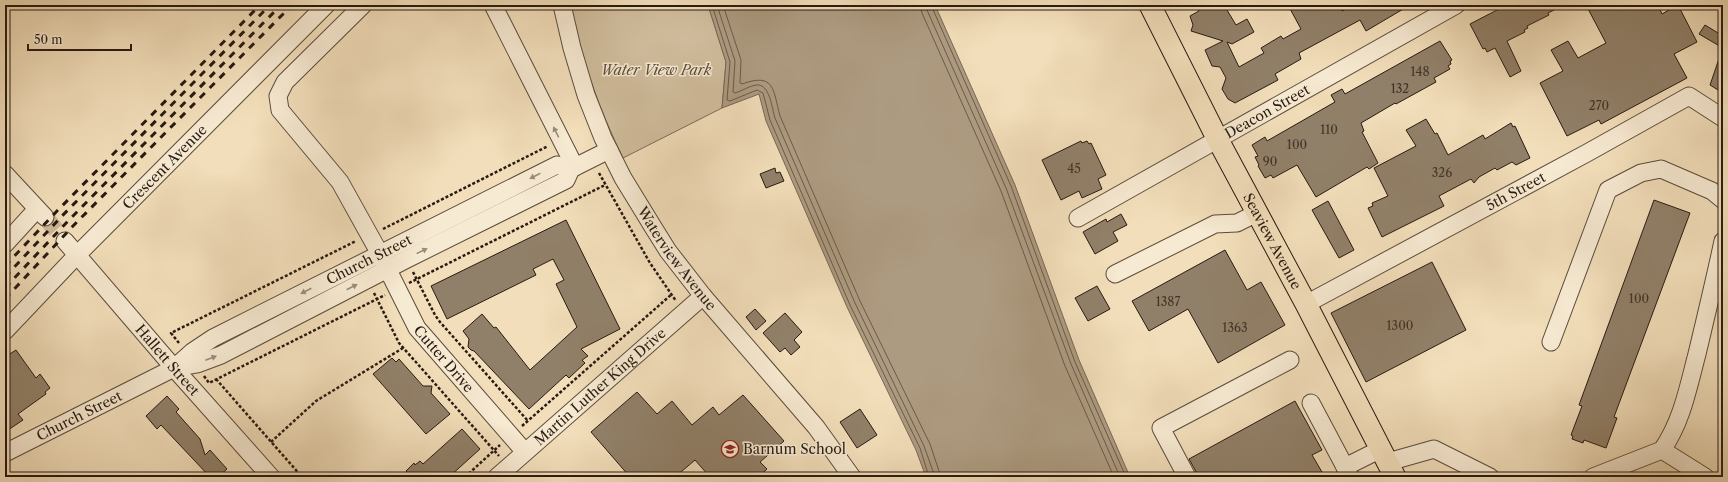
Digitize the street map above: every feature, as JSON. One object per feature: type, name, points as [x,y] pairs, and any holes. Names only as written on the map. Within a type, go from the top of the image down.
[{"type":"main road","name":"Seaview Avenue","points":[[1150,5],[1218,140],[1306,304],[1388,463]]},
{"type":"street","name":"Crescent Avenue","points":[[5,331],[77,255],[326,5]]},
{"type":"street","name":"Cutter Drive","points":[[363,5],[285,82],[278,96],[280,110],[340,182],[384,261],[417,328],[525,452]]},
{"type":"street","points":[[493,5],[573,168],[609,150]]},
{"type":"street","name":"Waterview Avenue","points":[[562,5],[572,48],[586,95],[609,150],[623,178],[668,251],[703,296],[816,427],[852,477]]},
{"type":"street","name":"Deacon Street","points":[[1078,218],[1456,5]]},
{"type":"street","name":"5th Street","points":[[1306,304],[1586,154],[1689,96],[1723,118]]},
{"type":"street","name":"Church Street","points":[[5,453],[174,368],[197,364],[221,355],[363,272],[557,165],[573,168]]},
{"type":"street","points":[[1551,342],[1608,190],[1641,173],[1661,169],[1712,191],[1723,200]]},
{"type":"street","points":[[5,174],[41,213],[5,244]]},
{"type":"street","points":[[1115,274],[1214,224],[1237,223],[1257,213]]},
{"type":"street","name":"Hallett Street","points":[[65,241],[174,368],[271,477]]},
{"type":"street","points":[[1592,477],[1662,450],[1671,437],[1683,409],[1710,301],[1723,241]]},
{"type":"street","name":"Martin Luther King Drive","points":[[503,472],[703,296]]},
{"type":"street","points":[[1187,477],[1161,428],[1290,360]]},
{"type":"street","points":[[1311,403],[1348,472],[1388,463],[1434,449],[1490,477]]},
{"type":"street","points":[[1662,450],[1704,477]]},
{"type":"path","points":[[599,173],[650,263],[685,312]]},
{"type":"path","points":[[390,225],[434,315],[528,421]]},
{"type":"path","points":[[349,245],[393,333],[403,348],[494,451],[503,472]]},
{"type":"path","points":[[465,477],[672,294]]},
{"type":"path","points":[[271,442],[316,401],[403,348]]},
{"type":"path","points":[[216,379],[302,477]]},
{"type":"green space","name":"Water View Park","points":[[570,5],[708,5],[726,62],[722,108],[623,158],[606,121],[585,64]]},
{"type":"water","points":[[708,5],[935,5],[1015,185],[1079,360],[1130,477],[926,477],[916,450],[847,307],[766,121],[759,94],[722,108],[726,62]]},
{"type":"building","points":[[1205,5],[1224,5],[1236,25],[1247,19],[1254,32],[1232,44],[1227,42],[1239,67],[1264,53],[1261,48],[1281,36],[1283,39],[1301,29],[1288,5],[1339,5],[1342,11],[1354,5],[1410,5],[1366,31],[1360,20],[1299,53],[1301,59],[1275,74],[1278,80],[1235,103],[1228,99],[1222,89],[1226,78],[1220,67],[1212,66],[1205,50],[1223,41],[1191,31],[1193,25],[1190,16],[1199,11],[1198,9]]},
{"type":"building","points":[[1497,5],[1564,5],[1548,13],[1549,15],[1527,26],[1528,28],[1524,30],[1525,32],[1507,41],[1521,71],[1510,77],[1495,48],[1487,52],[1485,48],[1483,49],[1470,24],[1499,9]]},
{"type":"building","points":[[1586,5],[1658,5],[1662,14],[1678,5],[1697,42],[1674,54],[1687,78],[1601,124],[1599,120],[1567,136],[1540,83],[1563,71],[1551,50],[1568,41],[1578,58],[1606,43]]},
{"type":"building","points":[[1705,25],[1723,36],[1723,48],[1699,34]]},
{"type":"building","points":[[1440,41],[1452,60],[1450,61],[1451,64],[1448,66],[1450,69],[1434,78],[1436,82],[1396,104],[1395,103],[1361,123],[1364,131],[1362,132],[1378,163],[1369,169],[1367,167],[1316,197],[1297,165],[1273,178],[1271,175],[1265,178],[1258,166],[1259,165],[1255,157],[1258,156],[1252,145],[1265,137],[1267,141],[1335,102],[1331,95],[1342,89],[1345,94]]},
{"type":"building","points":[[1721,53],[1723,53],[1723,93],[1710,85]]},
{"type":"building","points":[[1426,119],[1435,134],[1437,133],[1448,155],[1483,135],[1485,139],[1511,123],[1513,127],[1515,126],[1530,158],[1516,165],[1512,162],[1497,170],[1495,168],[1479,177],[1474,183],[1471,179],[1439,196],[1444,206],[1382,237],[1368,208],[1373,206],[1372,203],[1388,196],[1374,168],[1416,146],[1406,130]]},
{"type":"building","points":[[1081,141],[1082,143],[1087,141],[1089,144],[1091,143],[1106,175],[1098,179],[1102,189],[1082,198],[1079,191],[1061,200],[1042,160]]},
{"type":"building","points":[[775,168],[776,173],[780,172],[784,181],[766,188],[760,174]]},
{"type":"building","points":[[1654,200],[1690,213],[1614,417],[1617,418],[1606,448],[1584,440],[1583,443],[1572,439],[1573,436],[1571,435],[1582,406],[1579,405]]},
{"type":"building","points":[[1328,201],[1354,250],[1339,258],[1312,210]]},
{"type":"building","points":[[1121,214],[1127,225],[1113,232],[1118,241],[1095,254],[1083,232],[1106,219],[1107,222]]},
{"type":"building","points":[[566,220],[620,329],[581,349],[588,356],[582,360],[585,363],[569,378],[566,375],[529,409],[474,351],[468,347],[469,339],[463,331],[482,314],[494,328],[496,327],[530,370],[577,327],[556,284],[564,280],[553,259],[533,269],[536,275],[447,319],[431,286]]},
{"type":"building","points":[[1225,250],[1247,290],[1261,282],[1285,325],[1218,363],[1188,309],[1149,331],[1132,301]]},
{"type":"building","points":[[1432,262],[1466,330],[1366,382],[1331,313]]},
{"type":"building","points":[[1097,286],[1110,309],[1088,321],[1075,298]]},
{"type":"building","points":[[755,309],[766,321],[756,330],[746,317]]},
{"type":"building","points":[[785,313],[802,332],[794,340],[800,347],[791,355],[785,348],[780,352],[763,333]]},
{"type":"building","points":[[16,350],[36,378],[40,374],[50,388],[45,392],[46,394],[18,414],[23,420],[5,432],[5,357]]},
{"type":"building","points":[[392,358],[396,362],[399,359],[423,386],[432,386],[431,393],[450,414],[426,434],[373,374]]},
{"type":"building","points":[[637,392],[657,414],[672,401],[692,425],[713,407],[719,415],[743,395],[784,441],[760,462],[767,469],[758,477],[710,477],[695,460],[675,477],[630,477],[591,432]]},
{"type":"building","points":[[167,396],[179,409],[176,412],[200,439],[205,455],[210,450],[227,469],[218,477],[210,477],[161,425],[157,429],[146,416]]},
{"type":"building","points":[[1295,401],[1322,450],[1312,455],[1322,472],[1313,477],[1199,477],[1189,459]]},
{"type":"building","points":[[860,409],[877,435],[857,448],[840,422]]},
{"type":"building","points":[[462,429],[480,449],[449,477],[412,477],[406,471],[414,463],[415,465],[420,461],[423,464]]},
{"type":"tunnel","points":[[45,217],[65,241]]},
{"type":"railway","points":[[5,266],[57,211],[260,5]]},
{"type":"railway","points":[[5,277],[62,216],[270,5]]},
{"type":"railway","points":[[5,288],[68,221],[281,5]]},
{"type":"railway","points":[[5,299],[73,226],[292,5]]},
{"type":"place","name":"Barnum School","points":[[730,449]]}]
